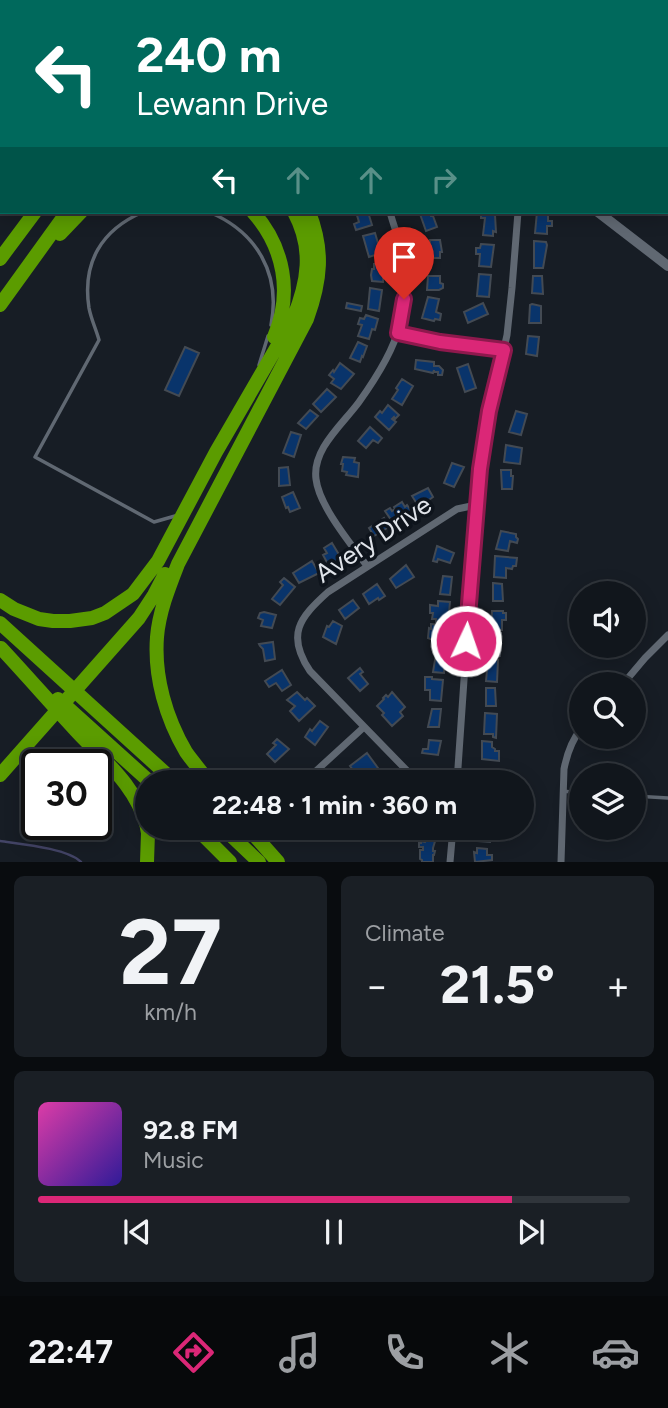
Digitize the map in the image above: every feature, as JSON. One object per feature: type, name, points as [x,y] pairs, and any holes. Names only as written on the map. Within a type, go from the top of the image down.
[{"type":"highway","points":[[0,248],[33,214]]},
{"type":"highway","points":[[0,259],[33,214]]},
{"type":"highway","points":[[0,305],[66,214]]},
{"type":"highway","points":[[19,278],[79,214]]},
{"type":"highway","points":[[244,404],[279,324],[285,301],[280,257],[272,237],[255,214]]},
{"type":"highway","points":[[0,600],[28,615],[53,621],[81,620],[104,613],[134,594],[158,561],[216,452],[293,319],[305,284],[307,265],[304,241],[295,214]]},
{"type":"highway","points":[[200,770],[187,754],[172,725],[162,696],[157,638],[167,592],[178,564],[307,319],[315,298],[320,254],[310,214]]},
{"type":"highway","points":[[80,678],[136,607],[154,577],[184,514]]},
{"type":"highway","points":[[0,761],[139,618],[176,553],[201,523]]},
{"type":"highway","points":[[0,623],[162,770]]},
{"type":"highway","points":[[0,647],[137,770]]},
{"type":"highway","points":[[0,647],[125,782],[135,798]]},
{"type":"highway","points":[[0,775],[45,717]]},
{"type":"highway","points":[[147,862],[148,840]]},
{"type":"highway","points":[[208,840],[230,862]]},
{"type":"highway","points":[[236,840],[260,862]]},
{"type":"highway","points":[[258,840],[278,862]]},
{"type":"street","points":[[367,566],[328,510],[318,488],[316,469],[320,455],[371,383],[398,333],[404,299],[404,267],[391,214]]},
{"type":"street","points":[[458,770],[476,505],[489,411],[504,350],[518,214]]},
{"type":"street","points":[[601,214],[668,266]]},
{"type":"street","points":[[398,333],[440,342],[504,350]]},
{"type":"street","name":"Avery Drive","points":[[406,770],[310,671],[301,657],[298,644],[301,622],[328,592],[457,509],[476,505]]},
{"type":"street","points":[[633,672],[668,635]]},
{"type":"street","points":[[317,770],[364,727]]},
{"type":"street","points":[[561,862],[562,791],[569,749]]},
{"type":"street","points":[[450,862],[452,840]]},
{"type":"lane","points":[[138,214],[112,230],[98,248],[89,271],[88,290],[90,311],[99,340],[35,457],[154,522],[184,514]]},
{"type":"lane","points":[[213,214],[230,222],[250,240],[263,260],[272,285],[272,323],[254,379]]},
{"type":"lane","points":[[562,791],[569,792]]},
{"type":"lane","points":[[646,797],[668,798]]},
{"type":"building","points":[[357,214],[369,214],[372,225],[356,230],[354,224],[359,222]]},
{"type":"building","points":[[420,214],[430,214],[437,227],[426,231]]},
{"type":"building","points":[[481,214],[495,215],[496,232],[493,231],[493,236],[483,235],[485,218],[481,218]]},
{"type":"building","points":[[537,214],[548,214],[548,221],[552,221],[552,226],[547,226],[547,234],[535,233]]},
{"type":"building","points":[[375,233],[381,253],[369,257],[363,236]]},
{"type":"building","points":[[430,240],[440,240],[440,258],[430,258]]},
{"type":"building","points":[[534,241],[546,242],[547,245],[543,268],[534,268]]},
{"type":"building","points":[[481,244],[494,245],[491,267],[479,266],[480,254],[476,254],[476,248],[480,248]]},
{"type":"building","points":[[374,264],[384,264],[383,282],[372,281]]},
{"type":"building","points":[[479,274],[491,275],[489,297],[477,296]]},
{"type":"building","points":[[428,276],[440,276],[443,288],[427,290]]},
{"type":"building","points":[[533,276],[542,276],[543,294],[532,293]]},
{"type":"building","points":[[370,288],[382,290],[379,311],[368,309]]},
{"type":"building","points":[[428,297],[439,299],[436,312],[441,314],[440,320],[422,318]]},
{"type":"building","points":[[347,303],[362,306],[361,311],[346,308]]},
{"type":"building","points":[[483,303],[488,314],[468,323],[464,312]]},
{"type":"building","points":[[532,304],[541,306],[541,323],[529,323]]},
{"type":"building","points":[[366,315],[378,319],[369,339],[358,336],[362,325],[358,324],[360,318],[364,319]]},
{"type":"building","points":[[528,336],[539,337],[537,356],[526,354]]},
{"type":"building","points":[[358,342],[367,346],[360,362],[350,358]]},
{"type":"building","points":[[185,347],[199,353],[179,396],[165,390]]},
{"type":"building","points":[[416,360],[434,362],[434,366],[443,370],[442,375],[438,375],[434,370],[433,373],[415,369]]},
{"type":"building","points":[[340,363],[354,374],[341,389],[331,383],[334,379],[329,375]]},
{"type":"building","points":[[468,364],[476,388],[465,392],[457,368]]},
{"type":"building","points":[[402,379],[413,386],[402,405],[392,399]]},
{"type":"building","points":[[327,389],[336,397],[321,412],[313,404]]},
{"type":"building","points":[[388,405],[399,415],[392,419],[396,422],[389,430],[375,417]]},
{"type":"building","points":[[310,410],[318,416],[306,429],[298,423]]},
{"type":"building","points":[[516,411],[527,414],[521,435],[509,432]]},
{"type":"building","points":[[370,427],[382,438],[378,443],[373,440],[366,448],[358,441]]},
{"type":"building","points":[[291,432],[301,435],[294,457],[283,453]]},
{"type":"building","points":[[506,445],[522,448],[520,464],[504,462]]},
{"type":"building","points":[[343,457],[355,458],[354,462],[359,463],[358,477],[346,475],[347,472],[342,471]]},
{"type":"building","points":[[452,463],[464,467],[454,487],[444,483]]},
{"type":"building","points":[[288,467],[290,485],[279,486],[279,468]]},
{"type":"building","points":[[501,470],[511,470],[512,489],[502,489]]},
{"type":"building","points":[[428,488],[433,497],[419,507],[412,496]]},
{"type":"building","points":[[293,492],[300,508],[290,512],[282,497]]},
{"type":"building","points":[[402,502],[412,512],[394,524],[385,511],[390,508],[392,511]]},
{"type":"building","points":[[384,518],[389,527],[374,536],[369,528]]},
{"type":"building","points":[[501,531],[516,534],[518,539],[517,543],[510,541],[508,551],[496,549]]},
{"type":"building","points":[[332,543],[341,558],[329,566],[323,555],[327,553],[324,548]]},
{"type":"building","points":[[437,546],[454,553],[450,563],[438,559],[437,562],[433,561]]},
{"type":"building","points":[[495,556],[517,558],[516,566],[512,569],[506,568],[506,578],[494,577]]},
{"type":"building","points":[[312,561],[319,573],[299,583],[293,573]]},
{"type":"building","points":[[406,565],[414,577],[396,588],[390,579]]},
{"type":"building","points":[[443,576],[452,577],[450,595],[440,594]]},
{"type":"building","points":[[284,578],[295,587],[280,605],[272,599],[283,585],[280,582]]},
{"type":"building","points":[[493,583],[502,584],[503,601],[493,601]]},
{"type":"building","points":[[377,584],[385,596],[369,604],[363,594]]},
{"type":"building","points":[[353,600],[359,608],[345,619],[339,610]]},
{"type":"building","points":[[438,601],[450,602],[448,623],[432,619],[430,605],[438,606]]},
{"type":"building","points":[[492,611],[506,613],[506,620],[502,620],[502,630],[491,630]]},
{"type":"building","points":[[260,613],[276,615],[272,628],[261,626],[263,620],[258,618]]},
{"type":"building","points":[[333,621],[342,626],[336,644],[323,637],[327,626]]},
{"type":"building","points":[[431,624],[448,626],[447,648],[436,647],[436,641],[428,638]]},
{"type":"building","points":[[490,633],[501,633],[500,656],[488,655]]},
{"type":"building","points":[[273,642],[275,659],[265,661],[263,649],[259,644]]},
{"type":"building","points":[[436,654],[445,655],[444,673],[433,672]]},
{"type":"building","points":[[488,660],[498,660],[497,682],[486,681]]},
{"type":"building","points":[[360,668],[363,672],[360,674],[368,684],[360,691],[348,678]]},
{"type":"building","points":[[282,670],[291,685],[282,691],[276,683],[269,687],[265,681]]},
{"type":"building","points":[[425,677],[443,680],[441,701],[430,700],[430,690],[425,690]]},
{"type":"building","points":[[486,688],[495,688],[496,706],[486,706]]},
{"type":"building","points":[[297,692],[315,706],[299,721],[290,711],[295,706],[287,700]]},
{"type":"building","points":[[392,692],[405,707],[400,712],[403,716],[392,726],[377,706]]},
{"type":"building","points":[[432,709],[441,709],[439,727],[428,727]]},
{"type":"building","points":[[485,713],[497,714],[496,738],[493,734],[484,734]]},
{"type":"building","points":[[320,721],[328,727],[315,745],[305,737]]},
{"type":"building","points":[[277,739],[289,749],[275,762],[267,754],[276,745],[273,743]]},
{"type":"building","points":[[429,740],[441,741],[438,755],[422,753],[423,749],[428,749]]},
{"type":"building","points":[[482,741],[492,742],[495,751],[499,751],[499,761],[482,759]]},
{"type":"building","points":[[367,753],[378,768],[353,770],[350,766]]},
{"type":"building","points":[[435,840],[433,862],[422,862],[420,859],[420,850],[423,850],[423,847],[419,847],[419,843]]},
{"type":"building","points":[[477,848],[487,849],[487,855],[492,855],[492,860],[475,862],[474,852],[477,853]]},
{"type":"waterway","points":[[0,841],[54,850],[81,862]]},
{"type":"route","points":[[404,299],[398,333],[440,342],[504,350],[489,411],[480,469],[466,641]]}]
